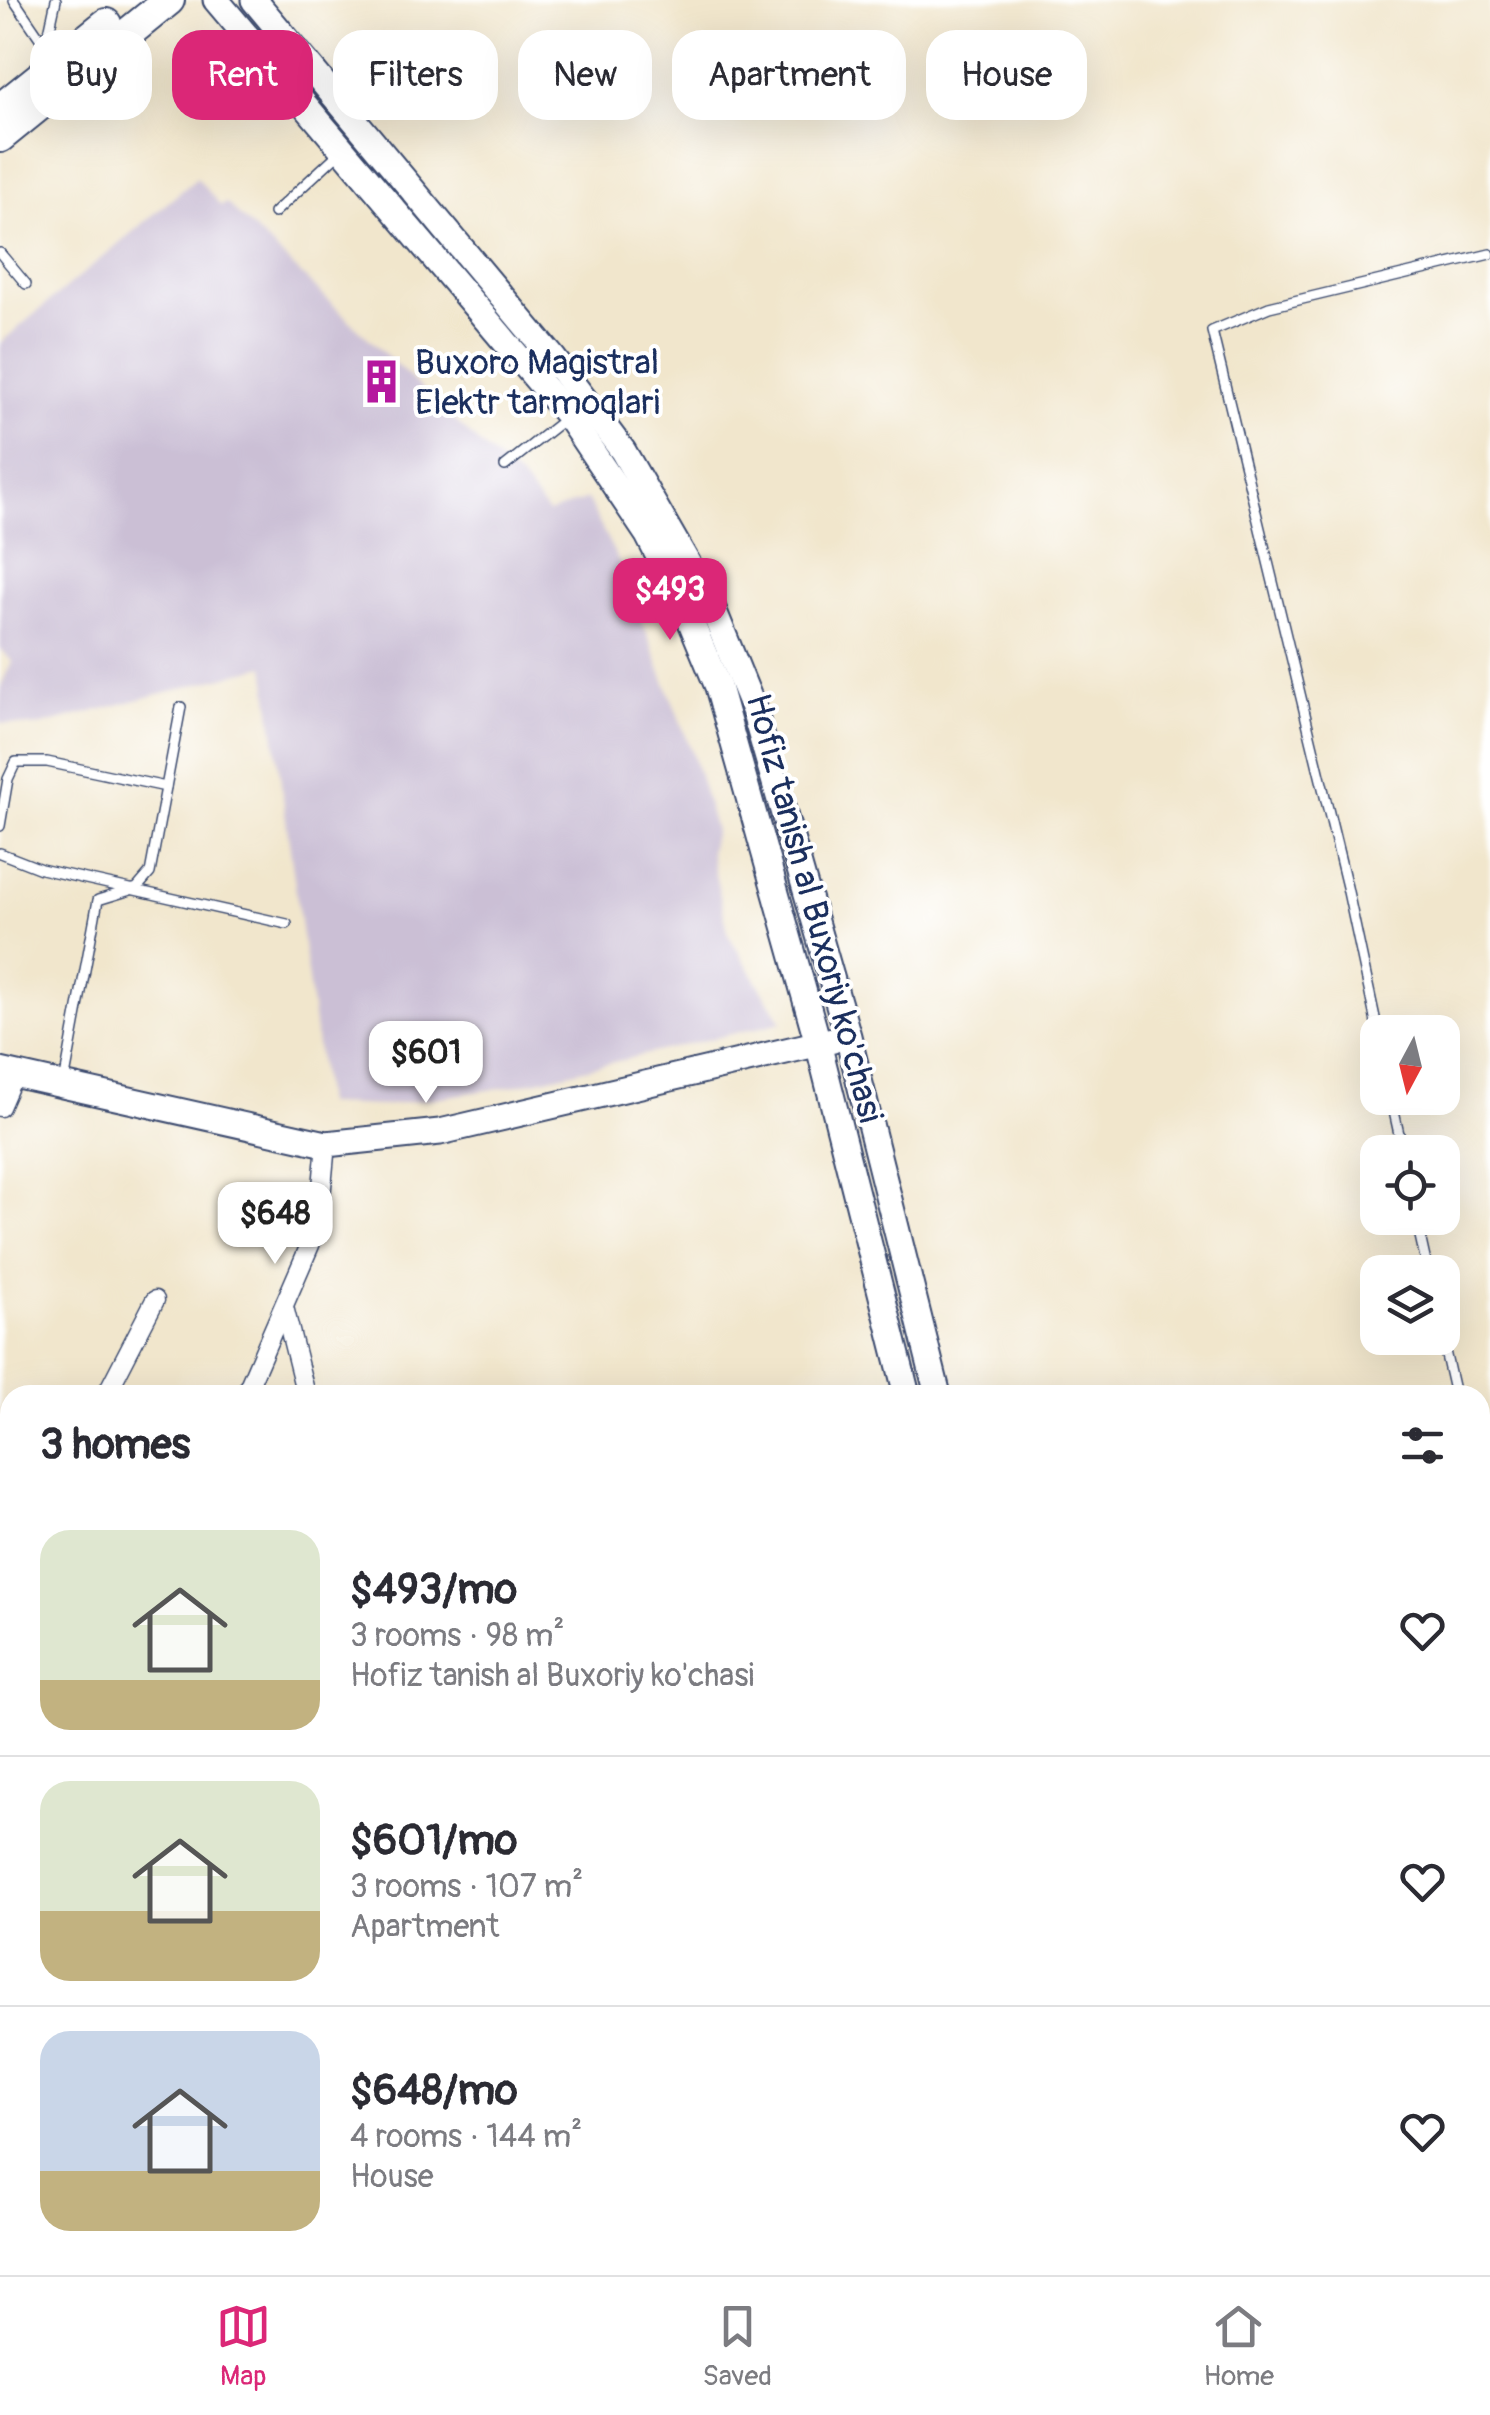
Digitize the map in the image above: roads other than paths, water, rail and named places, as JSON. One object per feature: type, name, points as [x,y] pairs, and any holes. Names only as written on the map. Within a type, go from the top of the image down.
[{"type":"main road","points":[[98,30],[135,0]]},
{"type":"main road","points":[[0,137],[169,0]]},
{"type":"main road","name":"Hofiz tanish al Buxoriy ko'chasi","points":[[216,0],[568,416],[648,535],[686,610],[718,688],[818,1043],[904,1385]]},
{"type":"main road","name":"Hofiz tanish al Buxoriy ko'chasi","points":[[256,1],[553,358],[623,451],[711,604],[754,710],[848,1036],[935,1385]]},
{"type":"main road","points":[[0,110],[30,86]]},
{"type":"main road","points":[[7,1073],[326,1144],[440,1132],[848,1036]]},
{"type":"street","points":[[0,1107],[7,1073]]},
{"type":"street","points":[[249,1385],[319,1218],[326,1144]]},
{"type":"street","points":[[111,1385],[155,1300]]},
{"type":"street","points":[[284,1306],[304,1385]]},
{"type":"lane","points":[[14,0],[34,30]]},
{"type":"lane","points":[[50,30],[56,0]]},
{"type":"lane","points":[[274,213],[342,150]]},
{"type":"lane","points":[[0,253],[26,284]]},
{"type":"lane","points":[[1374,1015],[1212,331],[1270,307],[1490,254]]},
{"type":"lane","points":[[505,466],[568,416]]},
{"type":"lane","points":[[63,1086],[98,900],[136,888],[150,872],[181,708]]},
{"type":"lane","points":[[0,826],[8,779],[16,762],[46,762],[166,787]]},
{"type":"lane","points":[[0,853],[41,870],[287,924]]},
{"type":"lane","points":[[1446,1355],[1452,1385]]},
{"type":"place","name":"Buxoro Magistral Elektr tarmoqlari","points":[[382,382]]}]
